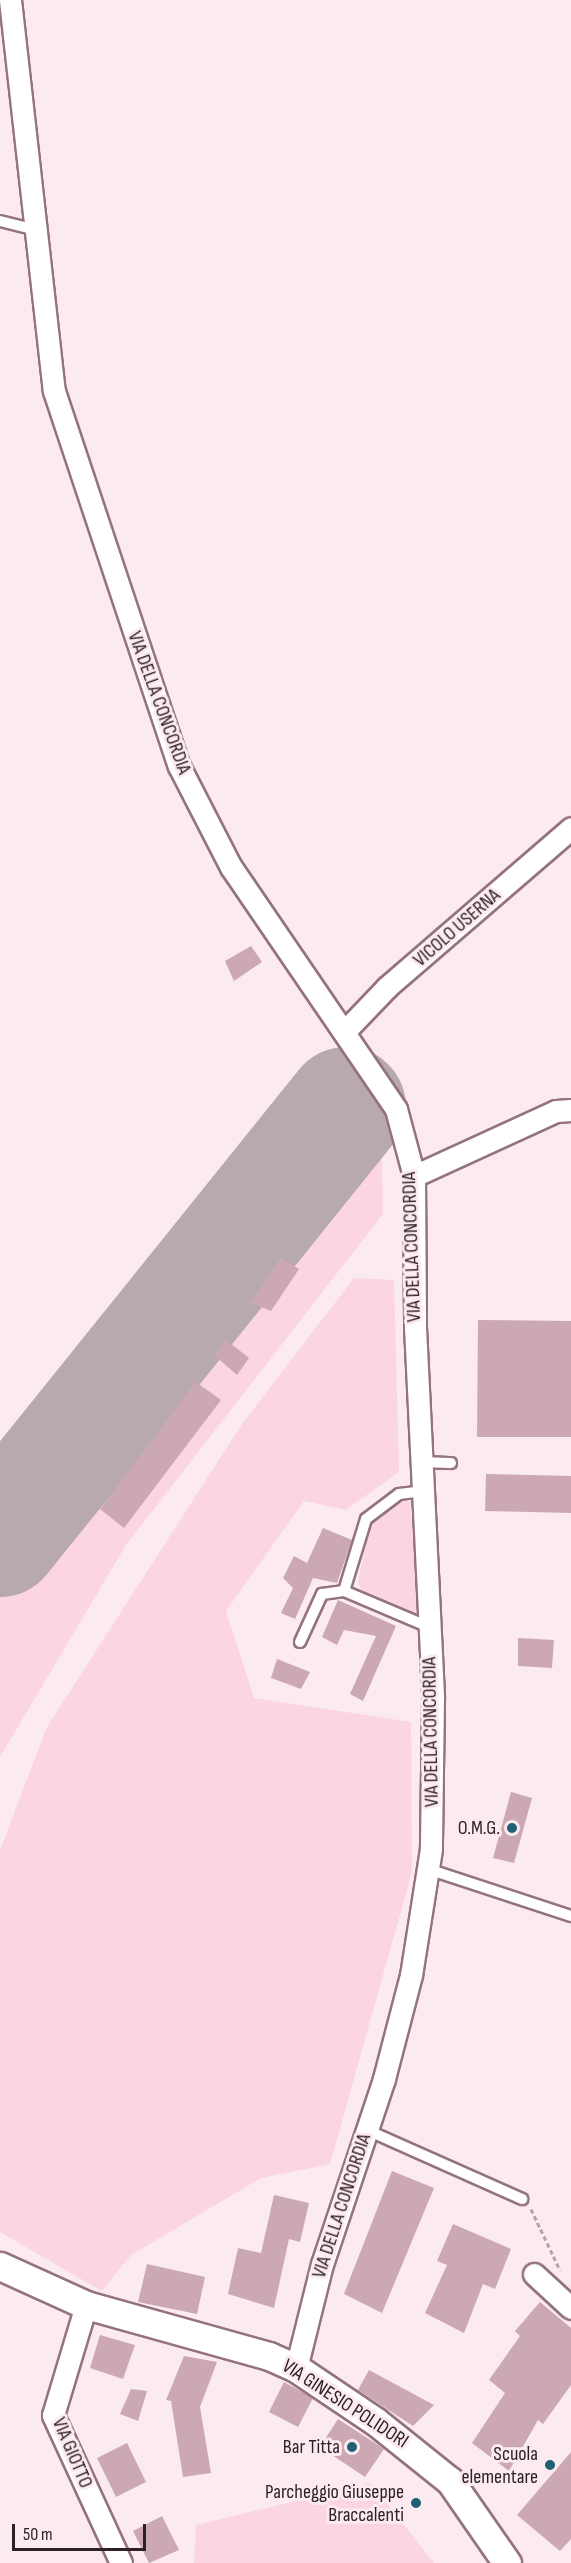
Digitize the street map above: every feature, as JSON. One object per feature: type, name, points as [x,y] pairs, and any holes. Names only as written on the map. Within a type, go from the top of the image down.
[{"type":"street","name":"VIA DELLA CONCORDIA","points":[[10,0],[54,391],[179,766],[231,867],[345,1031],[396,1109],[414,1176],[422,1491],[433,1699],[428,1869],[411,1975],[367,2130],[322,2264],[296,2368]]},
{"type":"street","name":"VICOLO USERNA","points":[[345,1031],[387,987],[571,828]]},
{"type":"street","points":[[414,1176],[556,1111],[571,1110]]},
{"type":"street","name":"VIA GINESIO POLIDORI","points":[[0,2266],[86,2305],[269,2356],[296,2368],[375,2421],[450,2481],[507,2563]]},
{"type":"street","points":[[534,2274],[571,2308]]},
{"type":"street","name":"VIA GIOTTO","points":[[86,2305],[53,2415],[121,2563]]},
{"type":"lane","points":[[0,221],[36,230]]},
{"type":"lane","points":[[421,1462],[451,1463]]},
{"type":"lane","points":[[345,1591],[366,1519],[399,1494],[422,1491]]},
{"type":"lane","points":[[300,1642],[322,1594],[345,1591],[429,1627]]},
{"type":"lane","points":[[428,1869],[571,1916]]},
{"type":"lane","points":[[367,2130],[522,2199]]},
{"type":"path","points":[[522,2199],[533,2211],[566,2278]]},
{"type":"shaded area","points":[[337,1062],[381,1118],[383,1214],[126,1545],[0,1757],[0,1483]]},
{"type":"shaded area","points":[[354,1278],[394,1280],[399,1472],[346,1510],[304,1501],[226,1611],[254,1698],[411,1722],[412,1872],[330,2164],[261,2178],[131,2255],[102,2291],[0,2232],[0,1850],[47,1727],[242,1424]]},
{"type":"shaded area","points":[[410,1501],[420,1616],[362,1591],[358,1582],[370,1523],[395,1503]]},
{"type":"shaded area","points":[[371,2483],[434,2563],[194,2563],[196,2525]]},
{"type":"building","points":[[251,946],[262,962],[234,981],[225,961]]},
{"type":"building","points":[[281,1258],[299,1269],[271,1311],[251,1303]]},
{"type":"building","points":[[478,1320],[571,1321],[571,1437],[477,1437]]},
{"type":"building","points":[[225,1339],[249,1358],[237,1375],[214,1355]]},
{"type":"building","points":[[196,1382],[221,1400],[124,1528],[100,1509]]},
{"type":"building","points":[[486,1474],[571,1476],[571,1513],[485,1511]]},
{"type":"building","points":[[323,1528],[352,1540],[337,1583],[313,1578],[295,1619],[281,1613],[293,1588],[283,1578],[294,1556],[307,1563]]},
{"type":"building","points":[[338,1600],[396,1626],[363,1701],[350,1694],[376,1636],[344,1630],[337,1645],[322,1637]]},
{"type":"building","points":[[518,1638],[554,1640],[552,1668],[518,1666]]},
{"type":"building","points":[[277,1659],[310,1672],[301,1689],[271,1678]]},
{"type":"building","name":"O.M.G.","points":[[511,1792],[532,1798],[514,1863],[493,1858]]},
{"type":"building","points":[[392,2171],[434,2188],[382,2313],[344,2294]]},
{"type":"building","points":[[274,2195],[309,2203],[300,2242],[289,2239],[274,2308],[228,2294],[238,2248],[261,2253]]},
{"type":"building","points":[[453,2224],[511,2249],[495,2289],[483,2284],[464,2333],[425,2313],[447,2265],[437,2261]]},
{"type":"building","points":[[147,2264],[205,2277],[197,2314],[138,2302]]},
{"type":"building","points":[[540,2302],[571,2328],[571,2385],[543,2424],[538,2420],[509,2471],[472,2443],[505,2393],[489,2380],[520,2336],[515,2331]]},
{"type":"building","points":[[100,2335],[135,2345],[123,2379],[90,2368]]},
{"type":"building","points":[[184,2356],[217,2362],[200,2407],[211,2473],[183,2477],[171,2401],[166,2400]]},
{"type":"building","points":[[369,2370],[434,2405],[413,2426],[358,2390]]},
{"type":"building","points":[[284,2382],[313,2398],[298,2427],[269,2412]]},
{"type":"building","points":[[131,2389],[147,2391],[138,2421],[120,2414]]},
{"type":"building","points":[[338,2419],[384,2449],[365,2477],[320,2447]]},
{"type":"building","points":[[127,2443],[146,2482],[116,2497],[97,2458]]},
{"type":"building","points":[[571,2452],[571,2539],[560,2551],[517,2515]]},
{"type":"building","points":[[162,2516],[179,2550],[149,2563],[133,2531]]},
{"type":"runway","points":[[0,1537],[346,1107]]},
{"type":"place","name":"O.M.G.","points":[[512,1828]]},
{"type":"place","name":"Bar Titta","points":[[352,2447]]},
{"type":"place","name":"Scuola elementare","points":[[550,2465]]},
{"type":"place","name":"Parcheggio Giuseppe Braccalenti","points":[[416,2503]]}]
